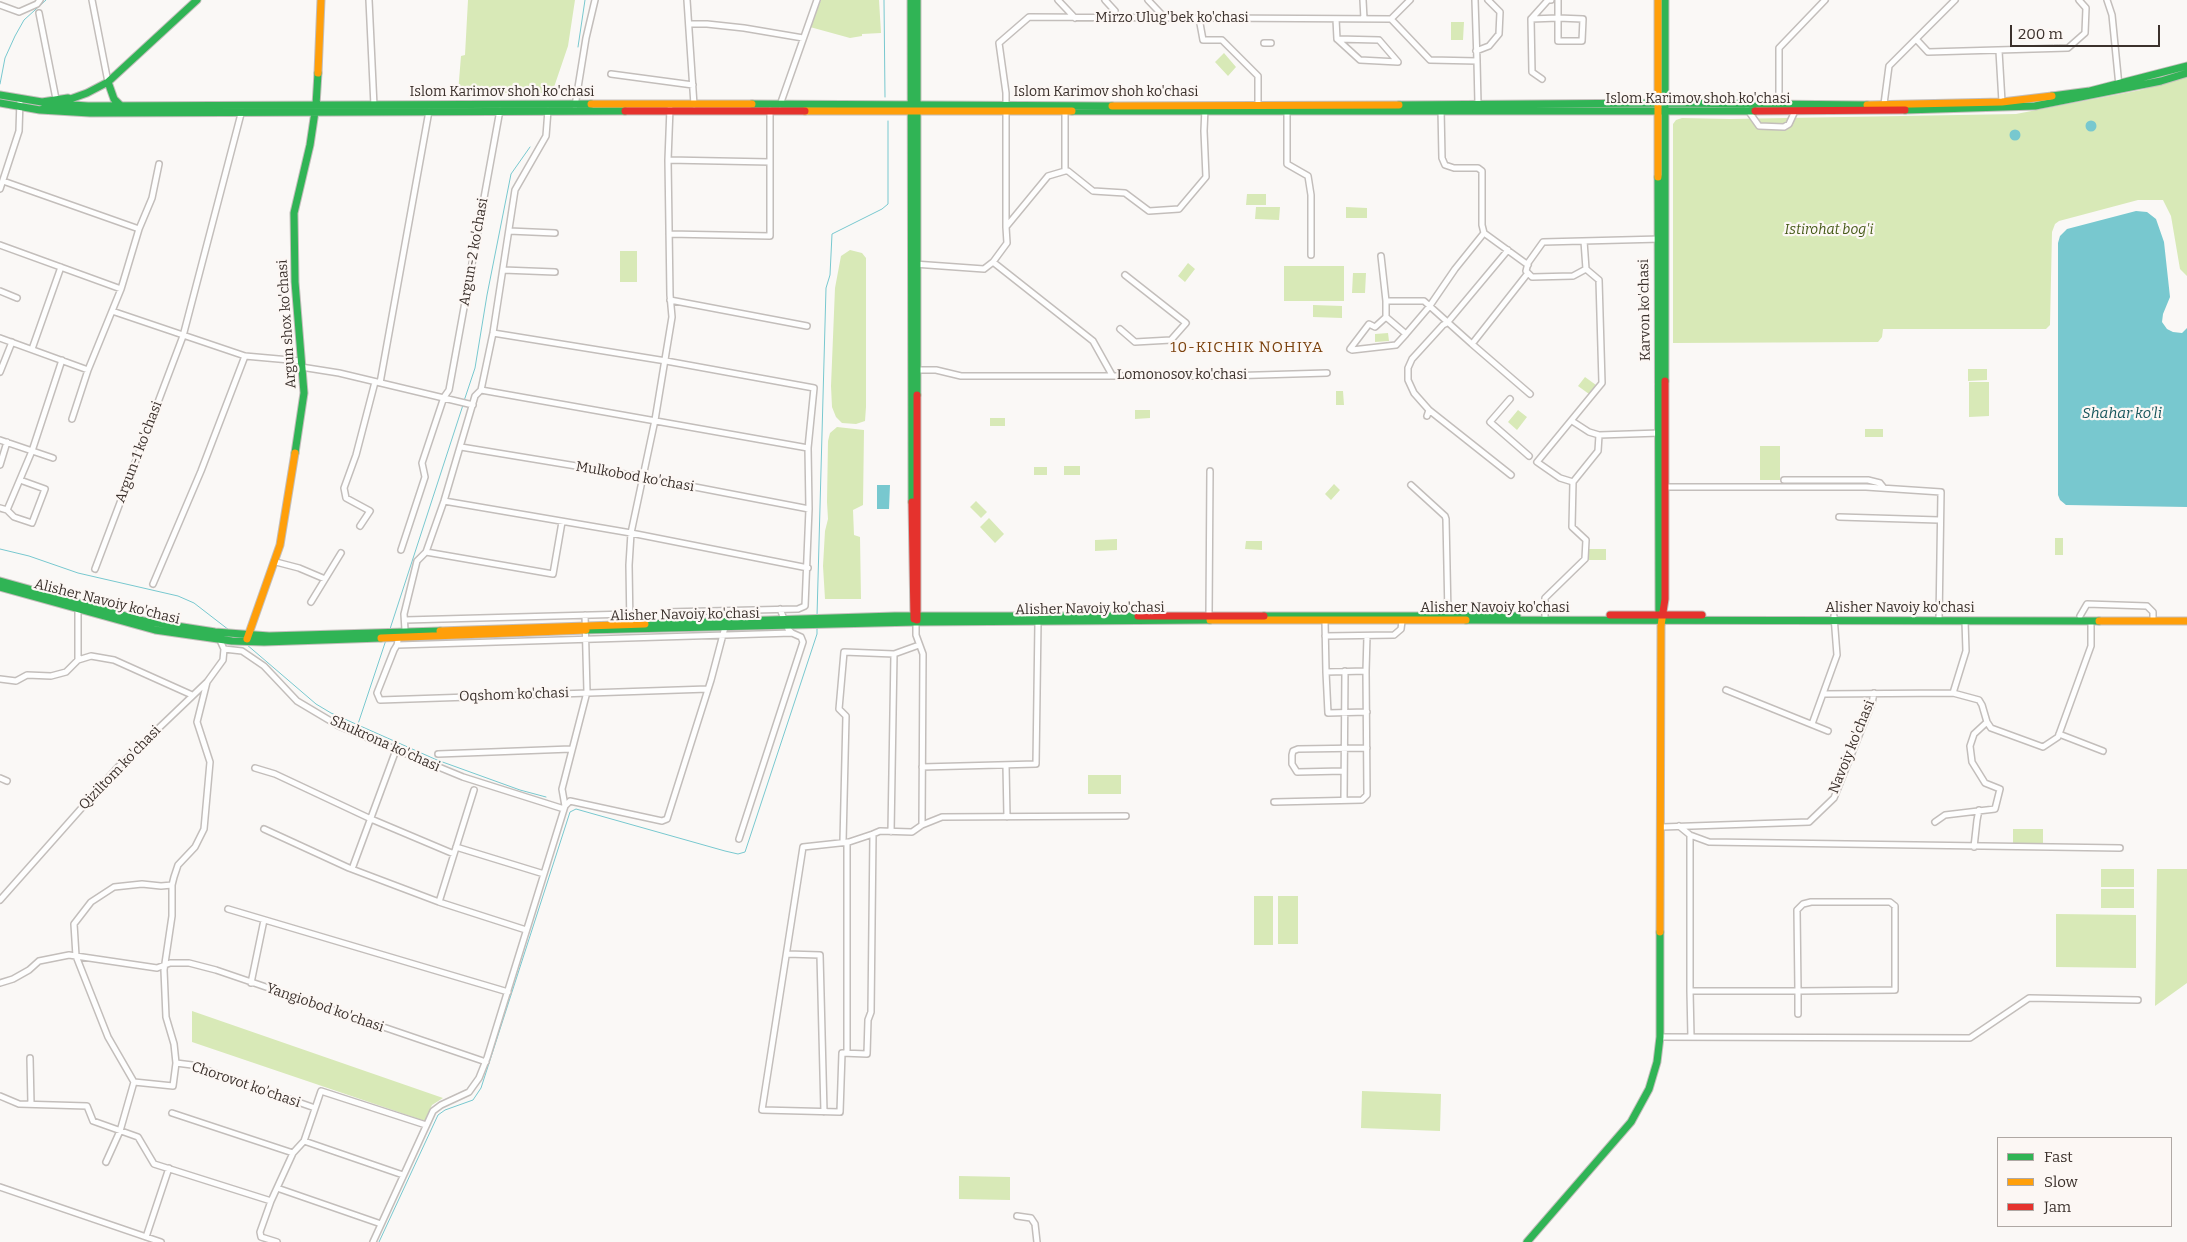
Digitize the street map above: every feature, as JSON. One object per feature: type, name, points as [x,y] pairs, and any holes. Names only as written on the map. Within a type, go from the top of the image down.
[{"type":"main road","points":[[40,110],[58,102],[80,96],[108,82],[197,0]]},
{"type":"main road","name":"Argun shox ko'chasi","points":[[240,637],[276,562],[304,394],[295,282],[294,213],[310,145],[315,109],[322,0]]},
{"type":"main road","points":[[911,0],[914,108],[915,618]]},
{"type":"main road","points":[[914,108],[917,0]]},
{"type":"main road","name":"Karvon ko'chasi","points":[[1527,1242],[1630,1122],[1649,1089],[1657,1062],[1660,1037],[1663,487],[1657,107],[1658,0]]},
{"type":"main road","points":[[1660,239],[1665,112],[1665,0]]},
{"type":"main road","name":"Islom Karimov shoh ko'chasi","points":[[58,102],[121,106],[244,105],[315,109],[1287,109],[1657,107],[1665,103],[1884,104],[2002,102],[2090,91],[2119,87],[2187,66]]},
{"type":"main road","name":"Islom Karimov shoh ko'chasi","points":[[1442,108],[1478,104],[1657,107],[1665,112],[2012,108],[2054,103],[2187,73]]},
{"type":"main road","points":[[108,82],[114,98],[121,106]]},
{"type":"main road","points":[[0,95],[20,100],[58,102]]},
{"type":"main road","name":"Islom Karimov shoh ko'chasi","points":[[0,103],[20,108],[90,113],[241,113],[374,106],[429,109]]},
{"type":"main road","name":"Islom Karimov shoh ko'chasi","points":[[670,109],[694,105],[770,109],[780,106],[914,108]]},
{"type":"main road","name":"Islom Karimov shoh ko'chasi","points":[[1205,109],[1258,105],[1287,109]]},
{"type":"main road","name":"Alisher Navoiy ko'chasi","points":[[0,581],[35,594]]},
{"type":"main road","name":"Alisher Navoiy ko'chasi","points":[[0,587],[35,594],[155,630],[240,637],[806,622],[898,616],[1038,622],[1210,615],[1325,621],[1834,618],[2185,619]]},
{"type":"main road","points":[[898,616],[915,601]]},
{"type":"main road","points":[[915,601],[923,610],[938,617]]},
{"type":"main road","name":"Alisher Navoiy ko'chasi","points":[[825,621],[938,617],[1282,618],[1448,615],[1661,619]]},
{"type":"main road","name":"Alisher Navoiy ko'chasi","points":[[1939,618],[1965,621],[2153,616],[2185,619]]},
{"type":"main road","name":"Alisher Navoiy ko'chasi","points":[[219,636],[240,637]]},
{"type":"street","points":[[0,5],[19,12],[37,4],[40,0]]},
{"type":"street","points":[[92,0],[108,82]]},
{"type":"street","points":[[369,0],[374,106]]},
{"type":"street","points":[[574,108],[586,38],[595,0]]},
{"type":"street","points":[[687,0],[694,105]]},
{"type":"street","points":[[780,106],[816,0]]},
{"type":"street","points":[[1058,0],[1075,18]]},
{"type":"street","points":[[1105,0],[1115,10],[1109,18]]},
{"type":"street","points":[[1148,0],[1165,18]]},
{"type":"street","points":[[1363,0],[1364,19]]},
{"type":"street","points":[[1410,0],[1391,20],[1430,60],[1477,61]]},
{"type":"street","points":[[1475,0],[1478,104]]},
{"type":"street","points":[[1476,51],[1489,46],[1498,34],[1500,12],[1488,0]]},
{"type":"street","points":[[1542,79],[1532,72],[1531,19],[1548,0],[1551,0]]},
{"type":"street","points":[[1531,19],[1558,18],[1583,18],[1582,41],[1558,41],[1558,18],[1558,0]]},
{"type":"street","points":[[1779,104],[1779,48],[1825,0]]},
{"type":"street","points":[[1884,104],[1889,66],[1954,0]]},
{"type":"street","points":[[1916,39],[1928,52],[2068,48],[2085,33],[2086,8],[2079,0]]},
{"type":"street","points":[[2107,0],[2112,15],[2119,87]]},
{"type":"street","points":[[39,13],[58,102]]},
{"type":"street","name":"Mirzo Ulug'bek ko'chasi","points":[[1006,108],[999,43],[1029,17],[1391,20]]},
{"type":"street","points":[[1199,18],[1203,40],[1222,40],[1258,76],[1258,105]]},
{"type":"street","points":[[1336,19],[1337,39],[1360,60],[1398,62],[1379,40],[1337,39]]},
{"type":"street","points":[[689,24],[744,28],[803,38]]},
{"type":"street","points":[[1264,43],[1271,43]]},
{"type":"street","points":[[1999,51],[2002,102]]},
{"type":"street","points":[[611,74],[693,84]]},
{"type":"street","points":[[0,189],[19,131],[20,100]]},
{"type":"street","points":[[1745,104],[1759,126],[1784,127],[1789,124],[1795,111]]},
{"type":"street","name":"Argun-1 ko'chasi","points":[[95,569],[183,336],[244,105]]},
{"type":"street","name":"Argun-2 ko'chasi","points":[[401,550],[425,477],[422,463],[449,390],[500,108]]},
{"type":"street","points":[[548,108],[546,136],[515,190],[493,333],[481,390],[475,396],[461,447],[426,552],[417,561],[398,645],[722,637],[792,633],[801,637],[803,642],[739,839]]},
{"type":"street","name":"Islom Karimov shoh ko'chasi","points":[[993,262],[1006,242],[1006,108]]},
{"type":"street","points":[[1442,108],[1442,158],[1445,165],[1454,168],[1478,168],[1484,174],[1482,225],[1484,232],[1528,265]]},
{"type":"street","points":[[360,526],[370,511],[346,498],[344,488],[356,456],[378,383],[429,109]]},
{"type":"street","points":[[630,626],[631,533],[655,420],[672,317],[670,300],[668,160],[670,109]]},
{"type":"street","points":[[669,234],[770,236],[770,109]]},
{"type":"street","points":[[1006,226],[1048,176],[1065,171],[1065,109]]},
{"type":"street","name":"Islom Karimov shoh ko'chasi","points":[[1065,171],[1068,171],[1093,191],[1125,193],[1149,211],[1180,209],[1206,177],[1205,109]]},
{"type":"street","points":[[1287,109],[1287,164],[1308,176],[1311,195],[1311,255]]},
{"type":"street","points":[[668,160],[770,162]]},
{"type":"street","points":[[72,419],[88,370],[121,289],[139,229],[152,198],[159,164]]},
{"type":"street","points":[[3,181],[139,229]]},
{"type":"street","points":[[509,231],[555,233]]},
{"type":"street","points":[[1381,256],[1386,317],[1375,327],[1369,324],[1350,349],[1352,350],[1396,345],[1429,307],[1484,232]]},
{"type":"street","points":[[1586,269],[1573,276],[1532,277],[1526,271],[1543,242],[1660,239]]},
{"type":"street","points":[[1573,482],[1560,478],[1537,462],[1602,383],[1599,280],[1586,269],[1584,241]]},
{"type":"street","points":[[0,245],[121,289]]},
{"type":"street","points":[[1508,250],[1447,323],[1412,359],[1408,368],[1408,380],[1414,393],[1429,410],[1510,475]]},
{"type":"street","points":[[914,264],[984,269],[993,262],[1093,341],[1112,375]]},
{"type":"street","points":[[32,349],[61,267]]},
{"type":"street","points":[[503,270],[555,272]]},
{"type":"street","points":[[1472,344],[1528,273]]},
{"type":"street","points":[[1120,329],[1134,342],[1171,340],[1186,323],[1124,275]]},
{"type":"street","points":[[0,291],[17,298]]},
{"type":"street","points":[[670,300],[807,326]]},
{"type":"street","points":[[1386,301],[1424,301],[1530,394]]},
{"type":"street","points":[[112,311],[245,356],[301,364],[473,405]]},
{"type":"street","points":[[1386,317],[1406,334]]},
{"type":"street","points":[[493,333],[666,361],[814,388],[808,448],[808,568],[805,606],[798,609],[780,610],[665,612]]},
{"type":"street","points":[[0,338],[88,370]]},
{"type":"street","points":[[0,372],[12,342]]},
{"type":"street","points":[[153,584],[201,471],[245,356]]},
{"type":"street","points":[[7,510],[32,452],[62,360]]},
{"type":"street","name":"Lomonosov ko'chasi","points":[[915,370],[936,370],[961,376],[1225,376],[1326,373]]},
{"type":"street","points":[[481,390],[808,448]]},
{"type":"street","points":[[1510,399],[1490,422],[1529,456]]},
{"type":"street","points":[[1427,416],[1429,410]]},
{"type":"street","points":[[1572,421],[1589,432],[1599,435],[1662,433]]},
{"type":"street","points":[[1545,616],[1545,598],[1585,559],[1586,540],[1572,528],[1573,482],[1598,451],[1599,435]]},
{"type":"street","points":[[0,440],[53,458]]},
{"type":"street","points":[[0,465],[7,442]]},
{"type":"street","name":"Mulkobod ko'chasi","points":[[461,447],[643,477],[809,509]]},
{"type":"street","points":[[1210,471],[1210,615]]},
{"type":"street","points":[[0,508],[7,510],[14,517],[32,523],[45,489],[20,480]]},
{"type":"street","points":[[1784,480],[1868,480],[1880,484],[1884,488]]},
{"type":"street","points":[[1411,485],[1446,519],[1448,615]]},
{"type":"street","points":[[1663,487],[1884,488],[1941,492],[1939,520],[1939,618]]},
{"type":"street","points":[[444,501],[631,533],[808,568]]},
{"type":"street","points":[[1839,517],[1939,520]]},
{"type":"street","points":[[426,552],[553,574],[562,522]]},
{"type":"street","points":[[311,602],[341,553]]},
{"type":"street","points":[[276,562],[300,568],[325,579]]},
{"type":"street","points":[[1934,822],[1945,815],[1995,809],[2001,793],[2000,789],[1985,783],[1972,762],[1970,746],[1974,734],[1987,722],[1991,728],[2043,747],[2059,734],[2091,646],[2086,619],[2087,604],[2148,606],[2153,612],[2153,616]]},
{"type":"street","points":[[78,606],[78,660]]},
{"type":"street","points":[[372,1242],[433,1111],[440,1105],[469,1092],[479,1078],[486,1062],[565,808],[570,801],[665,820],[708,689],[726,624],[724,610]]},
{"type":"street","points":[[780,610],[792,633]]},
{"type":"street","points":[[405,620],[629,614]]},
{"type":"street","points":[[565,808],[562,789],[587,692],[585,615]]},
{"type":"street","points":[[915,618],[916,635],[923,654],[922,825]]},
{"type":"street","points":[[1812,724],[1837,655],[1834,618]]},
{"type":"street","points":[[1325,621],[1327,711],[1330,714],[1367,712]]},
{"type":"street","points":[[1325,636],[1394,636],[1401,629],[1402,621]]},
{"type":"street","points":[[1953,693],[1966,652],[1965,621]]},
{"type":"street","points":[[922,767],[1036,764],[1038,622]]},
{"type":"street","points":[[219,636],[224,649]]},
{"type":"street","points":[[1274,802],[1362,800],[1367,795],[1367,636]]},
{"type":"street","name":"Oqshom ko'chasi","points":[[398,645],[394,650],[377,693],[380,700],[708,689]]},
{"type":"street","points":[[847,1054],[846,716],[839,709],[844,652],[894,654],[919,645]]},
{"type":"street","name":"Qiziltom ko'chasi","points":[[0,900],[118,767],[192,694],[207,682],[223,660],[224,649]]},
{"type":"street","name":"Shukrona ko'chasi","points":[[224,649],[242,651],[264,666],[297,701],[340,726],[463,777],[565,808]]},
{"type":"street","points":[[891,832],[894,654]]},
{"type":"street","points":[[0,680],[16,681],[27,675],[52,676],[66,672],[78,660],[92,656],[114,660],[192,694]]},
{"type":"street","points":[[1326,672],[1366,671]]},
{"type":"street","points":[[1344,672],[1344,800]]},
{"type":"street","points":[[134,1082],[173,1086],[176,1063],[174,1044],[166,1017],[165,966],[172,916],[172,885],[178,865],[195,846],[204,829],[210,762],[197,722],[207,682]]},
{"type":"street","name":"Navoiy ko'chasi","points":[[1726,690],[1828,731]]},
{"type":"street","name":"Navoiy ko'chasi","points":[[1679,826],[1809,822],[1834,798],[1872,703],[1874,693]]},
{"type":"street","name":"Navoiy ko'chasi","points":[[1823,694],[1953,693],[1979,700],[1987,722]]},
{"type":"street","points":[[2059,734],[2103,751]]},
{"type":"street","points":[[1344,771],[1297,772],[1291,760],[1294,751],[1298,749],[1367,748]]},
{"type":"street","name":"Shukrona ko'chasi","points":[[438,754],[571,749]]},
{"type":"street","points":[[352,869],[396,750]]},
{"type":"street","points":[[1006,765],[1007,817]]},
{"type":"street","points":[[255,768],[275,774],[371,819],[454,854]]},
{"type":"street","points":[[0,778],[7,781]]},
{"type":"street","points":[[439,902],[474,790]]},
{"type":"street","points":[[1974,847],[1980,810]]},
{"type":"street","points":[[873,834],[871,1012],[868,1020],[867,1054],[842,1053],[840,1112],[762,1110],[803,846],[845,842],[873,834],[912,832],[922,825],[942,817],[1126,816]]},
{"type":"street","points":[[1662,827],[1679,826],[1690,835],[1709,842],[2120,848]]},
{"type":"street","points":[[264,829],[352,869],[439,902],[526,930]]},
{"type":"street","points":[[1690,835],[1691,1037]]},
{"type":"street","points":[[456,847],[544,874]]},
{"type":"street","points":[[106,1162],[120,1131],[134,1082],[108,1036],[76,956],[74,924],[91,902],[114,887],[142,884],[172,885]]},
{"type":"street","points":[[1690,991],[1798,991],[1895,990],[1895,906],[1890,902],[1811,902],[1803,904],[1797,910],[1798,991],[1798,1014]]},
{"type":"street","points":[[228,909],[508,992]]},
{"type":"street","points":[[250,983],[264,920]]},
{"type":"street","points":[[787,954],[820,955],[824,1112]]},
{"type":"street","points":[[0,984],[29,970],[39,960],[69,955],[157,968],[165,966]]},
{"type":"street","name":"Yangiobod ko'chasi","points":[[165,966],[189,963],[216,970],[486,1062]]},
{"type":"street","points":[[1660,1037],[1970,1038],[2029,998],[2138,1000]]},
{"type":"street","points":[[30,1058],[31,1104]]},
{"type":"street","name":"Chorovot ko'chasi","points":[[176,1063],[192,1065],[315,1108],[321,1091],[426,1125]]},
{"type":"street","points":[[0,1096],[19,1104],[87,1106],[93,1122],[138,1137],[154,1164],[270,1201]]},
{"type":"street","points":[[277,1242],[261,1237],[260,1232],[270,1201],[293,1153],[304,1141],[315,1108]]},
{"type":"street","points":[[172,1113],[293,1153]]},
{"type":"street","points":[[304,1141],[403,1176]]},
{"type":"street","points":[[146,1237],[169,1168]]},
{"type":"street","points":[[0,1187],[161,1242]]},
{"type":"street","points":[[277,1188],[381,1224]]},
{"type":"street","points":[[1017,1216],[1030,1218],[1035,1224],[1037,1242]]},
{"type":"green space","points":[[468,0],[575,0],[568,46],[552,93],[458,93],[461,56],[465,55]]},
{"type":"green space","points":[[821,0],[879,0],[881,33],[862,34],[862,36],[850,38],[810,27]]},
{"type":"green space","points":[[1451,22],[1464,22],[1463,40],[1451,40]]},
{"type":"green space","points":[[1224,53],[1236,67],[1228,76],[1215,62]]},
{"type":"green space","name":"Istirohat bog'i","points":[[2187,76],[2187,276],[2180,269],[2171,216],[2163,200],[2138,200],[2059,221],[2055,224],[2052,232],[2050,325],[2046,329],[1883,329],[1882,337],[1878,342],[1673,343],[1673,124],[1676,120],[1682,118],[1730,119],[2016,114],[2141,90]]},
{"type":"green space","points":[[1247,194],[1266,194],[1266,205],[1246,205]]},
{"type":"green space","points":[[1256,207],[1280,207],[1279,220],[1255,219]]},
{"type":"green space","points":[[1346,207],[1367,208],[1367,218],[1346,218]]},
{"type":"green space","points":[[850,250],[862,253],[866,258],[866,407],[865,421],[856,424],[842,423],[836,417],[832,407],[831,386],[835,288],[841,256]]},
{"type":"green space","points":[[620,251],[637,251],[637,282],[620,282]]},
{"type":"green space","points":[[1188,263],[1195,269],[1185,282],[1178,276]]},
{"type":"green space","points":[[1284,266],[1344,266],[1344,301],[1284,301]]},
{"type":"green space","points":[[1353,273],[1366,273],[1365,293],[1352,293]]},
{"type":"green space","points":[[1313,305],[1342,306],[1342,318],[1313,317]]},
{"type":"green space","points":[[1388,333],[1389,341],[1375,342],[1375,334]]},
{"type":"green space","points":[[1968,369],[1987,369],[1987,380],[1968,381]]},
{"type":"green space","points":[[1585,377],[1596,385],[1589,394],[1578,386]]},
{"type":"green space","points":[[1969,382],[1989,382],[1989,416],[1969,417]]},
{"type":"green space","points":[[1336,391],[1343,391],[1344,405],[1336,405]]},
{"type":"green space","points":[[1135,410],[1150,410],[1150,418],[1135,419]]},
{"type":"green space","points":[[1518,410],[1527,417],[1517,430],[1508,422]]},
{"type":"green space","points":[[990,418],[1005,418],[1005,426],[990,426]]},
{"type":"green space","points":[[837,427],[864,430],[863,505],[853,510],[854,535],[860,537],[861,599],[825,599],[823,566],[825,531],[828,519],[828,441],[830,433]]},
{"type":"green space","points":[[1865,429],[1883,429],[1883,437],[1865,437]]},
{"type":"green space","points":[[1760,446],[1780,446],[1780,480],[1760,480]]},
{"type":"green space","points":[[1064,466],[1080,466],[1080,475],[1064,475]]},
{"type":"green space","points":[[1034,467],[1047,467],[1047,475],[1034,475]]},
{"type":"green space","points":[[1334,484],[1340,490],[1331,500],[1325,494]]},
{"type":"green space","points":[[976,501],[987,512],[981,518],[970,507]]},
{"type":"green space","points":[[989,518],[1004,534],[995,543],[980,527]]},
{"type":"green space","points":[[2055,538],[2063,538],[2063,555],[2055,555]]},
{"type":"green space","points":[[1117,539],[1117,550],[1095,551],[1095,540]]},
{"type":"green space","points":[[1246,541],[1262,541],[1262,550],[1245,549]]},
{"type":"green space","points":[[1589,549],[1606,549],[1606,560],[1589,560]]},
{"type":"green space","points":[[1088,775],[1121,775],[1121,794],[1088,794]]},
{"type":"green space","points":[[2013,829],[2043,829],[2043,843],[2013,843]]},
{"type":"green space","points":[[2101,869],[2134,869],[2134,887],[2101,887]]},
{"type":"green space","points":[[2157,869],[2187,869],[2187,983],[2155,1006]]},
{"type":"green space","points":[[2101,889],[2134,889],[2134,908],[2101,908]]},
{"type":"green space","points":[[1254,896],[1273,896],[1273,945],[1254,945]]},
{"type":"green space","points":[[1278,896],[1298,896],[1298,944],[1278,944]]},
{"type":"green space","points":[[2056,914],[2136,915],[2136,968],[2056,967]]},
{"type":"green space","points":[[192,1011],[443,1098],[432,1105],[425,1121],[192,1042]]},
{"type":"green space","points":[[1362,1091],[1441,1094],[1440,1131],[1361,1128]]},
{"type":"green space","points":[[959,1176],[1010,1177],[1010,1200],[959,1199]]},
{"type":"water","points":[[2091,120],[2097,126],[2091,132],[2085,126]]},
{"type":"water","points":[[2015,129],[2021,135],[2015,141],[2009,135]]},
{"type":"water","name":"Shahar ko'li","points":[[2136,211],[2147,212],[2156,219],[2164,242],[2170,297],[2162,322],[2167,329],[2173,332],[2182,333],[2187,328],[2187,507],[2066,505],[2060,500],[2058,495],[2058,243],[2060,236],[2067,229]]},
{"type":"water","points":[[877,485],[890,485],[889,509],[877,509]]},
{"type":"waterway","points":[[0,84],[5,58],[15,36],[24,20],[46,0]]},
{"type":"waterway","points":[[578,47],[585,0]]},
{"type":"waterway","points":[[884,0],[885,97]]},
{"type":"waterway","points":[[817,616],[826,288],[830,275],[832,234],[882,209],[888,204],[888,121]]},
{"type":"waterway","points":[[464,401],[475,368],[487,295],[511,174],[530,147]]},
{"type":"waterway","points":[[390,629],[463,405]]},
{"type":"waterway","points":[[0,549],[29,556],[78,573],[178,596],[194,603],[229,630]]},
{"type":"waterway","points":[[379,1242],[438,1115],[445,1110],[473,1100],[481,1088],[570,812],[576,809],[725,851],[738,854],[745,852],[817,634],[817,628]]},
{"type":"waterway","points":[[358,724],[386,640]]},
{"type":"waterway","points":[[246,644],[316,704],[331,713],[437,760],[520,790],[546,797]]},
{"type":"traffic: fast","points":[[0,103],[40,110],[87,93],[108,82],[197,0]]},
{"type":"traffic: fast","points":[[911,0],[912,502]]},
{"type":"traffic: fast","points":[[917,0],[917,395]]},
{"type":"traffic: fast","points":[[1665,0],[1665,381]]},
{"type":"traffic: fast","points":[[2052,96],[2090,91],[2187,66]]},
{"type":"traffic: fast","points":[[295,453],[304,393],[295,282],[294,213],[310,145],[316,105],[318,73]]},
{"type":"traffic: fast","points":[[1905,110],[2035,106],[2161,81],[2187,73]]},
{"type":"traffic: fast","points":[[108,82],[114,99],[121,106]]},
{"type":"traffic: fast","points":[[0,95],[42,102],[68,98]]},
{"type":"traffic: fast","points":[[1399,105],[1665,103],[1867,105]]},
{"type":"traffic: fast","points":[[57,104],[88,106],[591,104]]},
{"type":"traffic: fast","points":[[752,104],[1112,106]]},
{"type":"traffic: fast","points":[[40,110],[90,113],[625,111]]},
{"type":"traffic: fast","points":[[1072,111],[1755,111]]},
{"type":"traffic: fast","points":[[1658,177],[1659,615]]},
{"type":"traffic: fast","points":[[0,581],[144,621],[215,632],[269,636],[440,631]]},
{"type":"traffic: fast","points":[[0,587],[155,630],[232,641],[264,642],[381,638]]},
{"type":"traffic: fast","points":[[645,624],[895,616],[1138,616]]},
{"type":"traffic: fast","points":[[1264,616],[1517,616]]},
{"type":"traffic: fast","points":[[586,630],[916,622],[1210,620]]},
{"type":"traffic: fast","points":[[1466,620],[2099,621]]},
{"type":"traffic: fast","points":[[1527,1242],[1631,1122],[1649,1089],[1657,1062],[1660,1037],[1660,932]]},
{"type":"traffic: slow","points":[[318,73],[321,0]]},
{"type":"traffic: slow","points":[[1658,0],[1658,177]]},
{"type":"traffic: slow","points":[[1867,105],[2002,102],[2052,96]]},
{"type":"traffic: slow","points":[[591,104],[752,104]]},
{"type":"traffic: slow","points":[[1112,106],[1399,105]]},
{"type":"traffic: slow","points":[[805,111],[1072,111]]},
{"type":"traffic: slow","points":[[247,639],[280,545],[295,453]]},
{"type":"traffic: slow","points":[[1660,932],[1661,626],[1663,612]]},
{"type":"traffic: slow","points":[[1210,620],[1466,620]]},
{"type":"traffic: slow","points":[[2099,621],[2187,621]]},
{"type":"traffic: slow","points":[[440,631],[645,624]]},
{"type":"traffic: slow","points":[[381,638],[586,630]]},
{"type":"traffic: jam","points":[[1755,111],[1905,110]]},
{"type":"traffic: jam","points":[[625,111],[805,111]]},
{"type":"traffic: jam","points":[[1663,612],[1665,599],[1665,381]]},
{"type":"traffic: jam","points":[[917,395],[917,620]]},
{"type":"traffic: jam","points":[[912,502],[914,619]]},
{"type":"traffic: jam","points":[[1610,615],[1702,615]]},
{"type":"traffic: jam","points":[[1138,616],[1264,616]]},
{"type":"district","name":"10-KICHIK NOHIYA","points":[[1247,348]]}]
